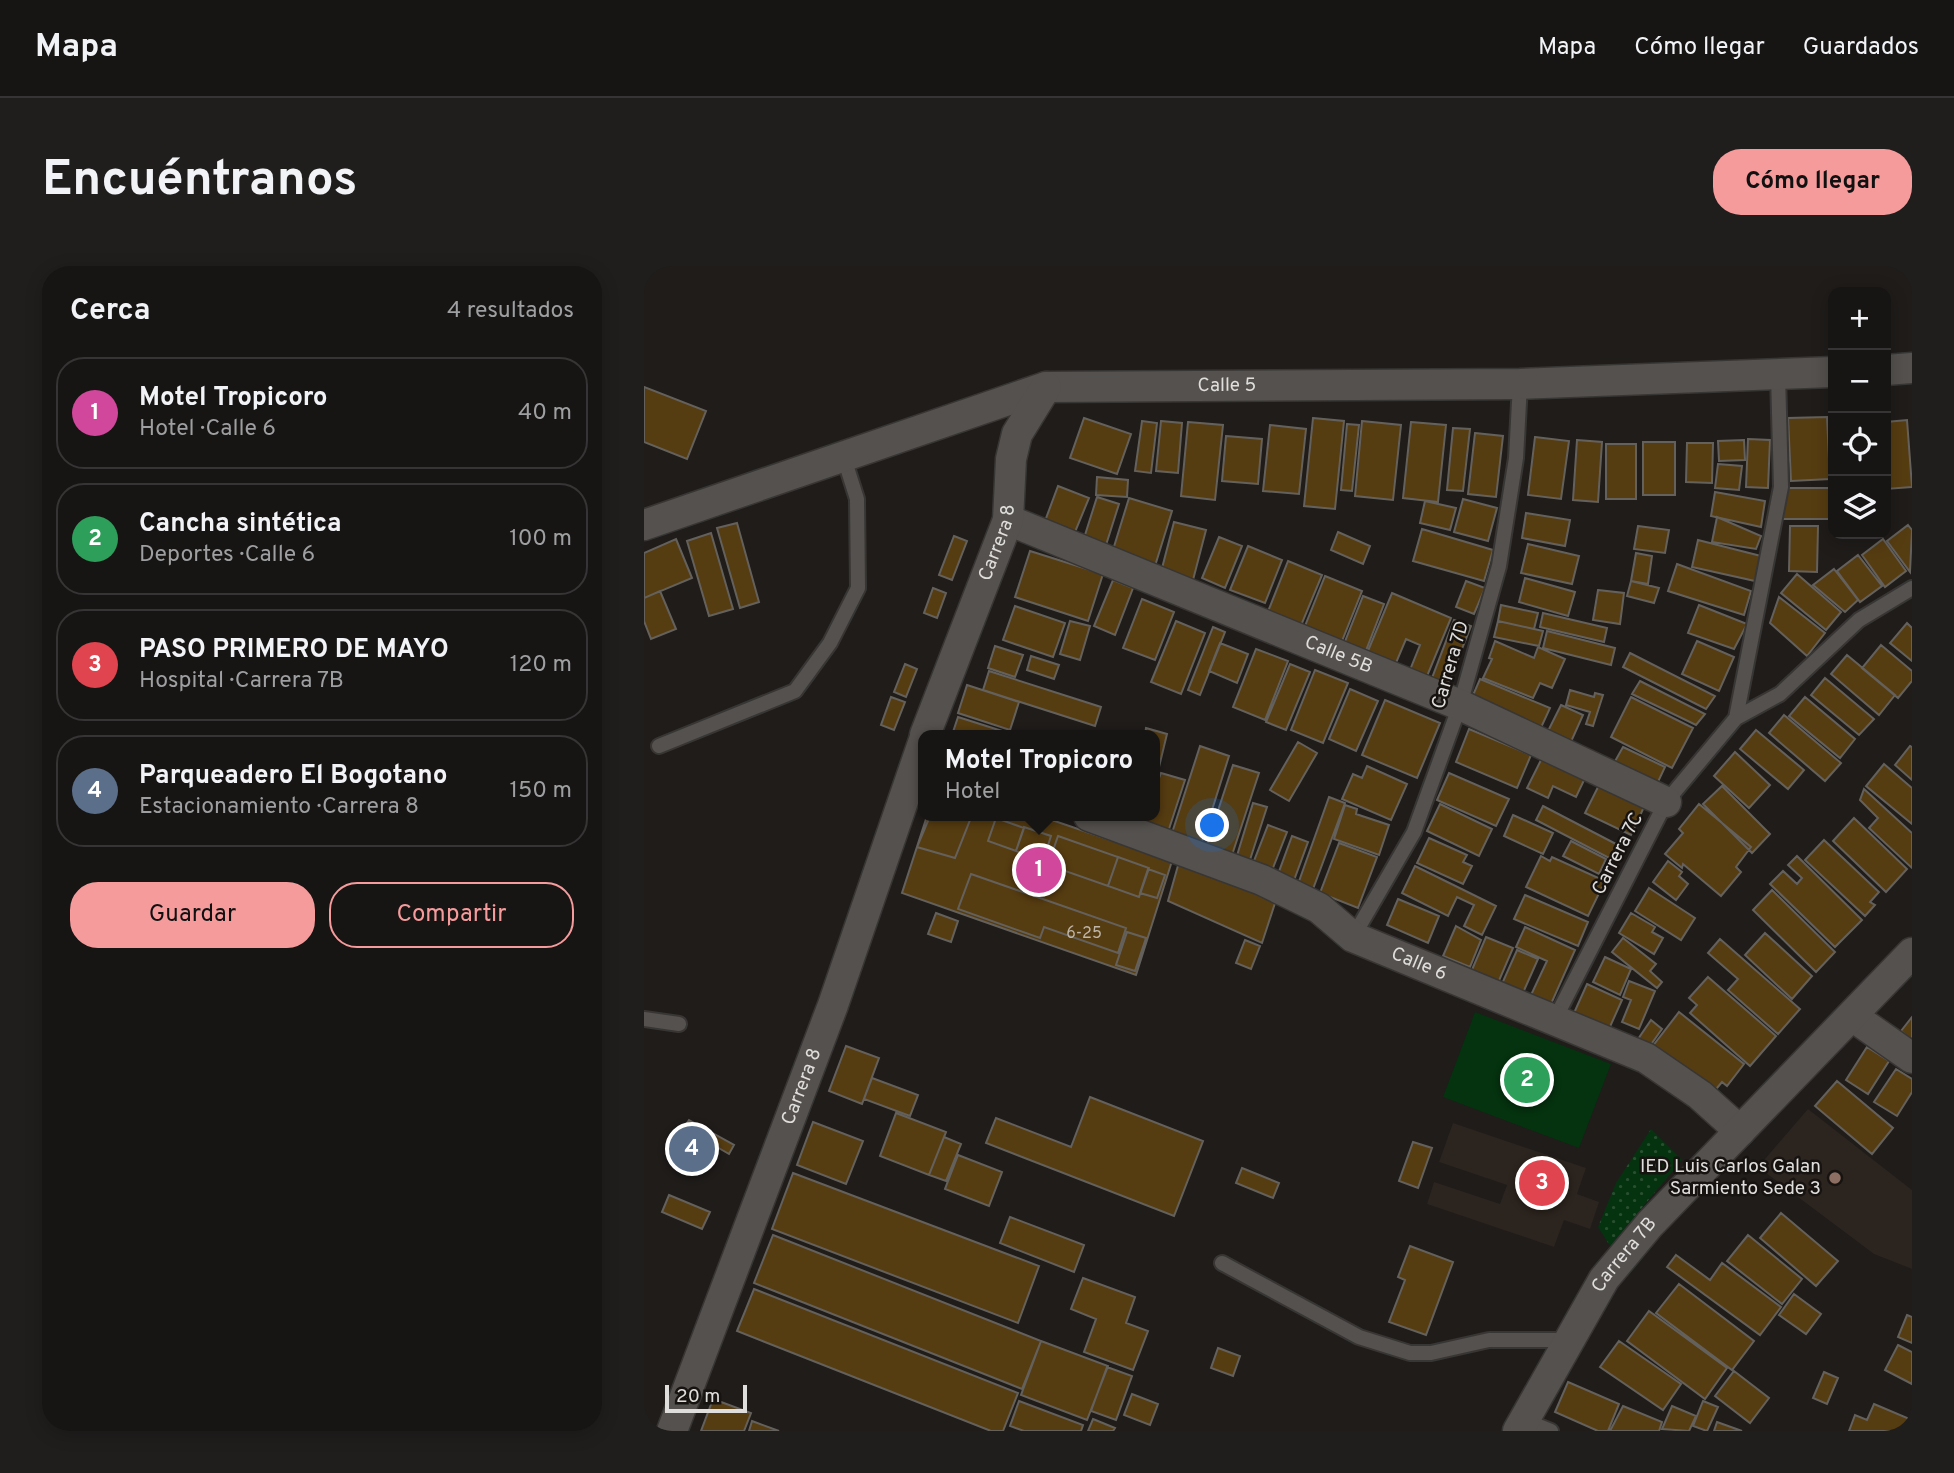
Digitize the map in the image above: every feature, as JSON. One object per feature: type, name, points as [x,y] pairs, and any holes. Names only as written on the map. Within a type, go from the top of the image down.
[{"type":"street","points":[[1891,370],[1912,368]]},
{"type":"street","name":"Calle 5","points":[[644,525],[1046,387],[1520,384],[1828,372]]},
{"type":"street","name":"Carrera 8","points":[[929,730],[1007,520],[1011,459],[1017,434],[1046,387]]},
{"type":"street","name":"Calle 5B","points":[[1007,520],[1460,705],[1666,802]]},
{"type":"street","name":"Carrera 8","points":[[672,1431],[833,1005],[918,761]]},
{"type":"street","name":"Calle 6","points":[[1103,821],[1262,880],[1319,908],[1353,937],[1646,1058],[1700,1095],[1740,1131]]},
{"type":"street","name":"Carrera 7B","points":[[1531,1427],[1570,1340],[1604,1279],[1650,1224],[1912,953]]},
{"type":"street","points":[[1852,1016],[1912,1058]]},
{"type":"lane","name":"Carrera 7C","points":[[1736,718],[1781,487],[1778,375]]},
{"type":"lane","name":"Carrera 7D","points":[[1353,937],[1414,832],[1460,705],[1499,566],[1516,457],[1520,384]]},
{"type":"lane","points":[[659,746],[795,691],[830,643],[858,588],[858,499],[843,455]]},
{"type":"lane","name":"Carrera 7C","points":[[1554,1021],[1666,802],[1736,718],[1780,694],[1859,620],[1912,588]]},
{"type":"lane","points":[[644,1019],[679,1024]]},
{"type":"lane","points":[[1222,1263],[1359,1337],[1410,1353],[1431,1353],[1489,1340],[1570,1340]]},
{"type":"shaded area","name":"IED Luis Carlos Galan Sarmiento Sede 3","points":[[1808,1109],[1912,1190],[1912,1269],[1874,1254],[1758,1167]]},
{"type":"shaded area","points":[[1453,1123],[1586,1168],[1577,1194],[1599,1202],[1590,1229],[1564,1220],[1554,1247],[1427,1204],[1434,1182],[1500,1204],[1507,1185],[1439,1162]]},
{"type":"green space","points":[[1475,1012],[1611,1064],[1579,1148],[1443,1097]]},
{"type":"green space","points":[[1651,1129],[1682,1160],[1610,1246],[1598,1227],[1616,1183]]},
{"type":"building","points":[[644,387],[706,411],[687,459],[644,442]]},
{"type":"building","points":[[1827,417],[1828,479],[1791,481],[1788,418]]},
{"type":"building","points":[[1084,418],[1131,434],[1117,474],[1070,458]]},
{"type":"building","points":[[1313,418],[1344,421],[1335,509],[1304,506]]},
{"type":"building","points":[[1907,420],[1912,487],[1891,489],[1891,422]]},
{"type":"building","points":[[1142,421],[1157,423],[1151,473],[1135,471]]},
{"type":"building","points":[[1161,421],[1182,423],[1178,473],[1156,471]]},
{"type":"building","points":[[1362,421],[1401,425],[1393,500],[1355,496]]},
{"type":"building","points":[[1188,422],[1223,425],[1215,500],[1181,496]]},
{"type":"building","points":[[1411,422],[1446,425],[1438,502],[1403,498]]},
{"type":"building","points":[[1347,424],[1359,425],[1352,491],[1341,490]]},
{"type":"building","points":[[1270,425],[1306,429],[1299,494],[1263,491]]},
{"type":"building","points":[[1453,428],[1470,429],[1463,491],[1447,490]]},
{"type":"building","points":[[1475,433],[1503,436],[1496,497],[1468,494]]},
{"type":"building","points":[[1226,436],[1262,439],[1258,484],[1222,481]]},
{"type":"building","points":[[1535,437],[1569,441],[1561,499],[1528,495]]},
{"type":"building","points":[[1748,439],[1770,440],[1768,488],[1746,487]]},
{"type":"building","points":[[1577,440],[1602,442],[1598,502],[1573,500]]},
{"type":"building","points":[[1744,440],[1745,460],[1719,461],[1718,441]]},
{"type":"building","points":[[1643,442],[1675,442],[1675,495],[1643,495]]},
{"type":"building","points":[[1687,443],[1713,443],[1712,483],[1686,482]]},
{"type":"building","points":[[1606,444],[1636,444],[1636,499],[1606,499]]},
{"type":"building","points":[[1718,464],[1742,466],[1739,490],[1715,488]]},
{"type":"building","points":[[1097,477],[1128,480],[1127,497],[1096,495]]},
{"type":"building","points":[[1058,486],[1089,498],[1075,532],[1045,521]]},
{"type":"building","points":[[1784,488],[1828,488],[1828,519],[1783,519]]},
{"type":"building","points":[[1715,492],[1765,501],[1761,527],[1711,516]]},
{"type":"building","points":[[1097,497],[1119,504],[1106,545],[1084,538]]},
{"type":"building","points":[[1129,498],[1172,511],[1155,566],[1112,553]]},
{"type":"building","points":[[1463,499],[1497,508],[1488,541],[1454,532]]},
{"type":"building","points":[[1425,501],[1456,508],[1450,530],[1420,523]]},
{"type":"building","points":[[1526,513],[1570,520],[1565,546],[1522,538]]},
{"type":"building","points":[[1717,517],[1761,536],[1756,549],[1712,542]]},
{"type":"building","points":[[1174,522],[1206,530],[1193,580],[1161,572]]},
{"type":"building","points":[[737,523],[759,602],[740,608],[717,528]]},
{"type":"building","points":[[1908,525],[1912,530],[1910,572],[1887,541]]},
{"type":"building","points":[[1638,526],[1669,530],[1665,553],[1634,549]]},
{"type":"building","points":[[1790,526],[1818,526],[1817,572],[1789,571]]},
{"type":"building","points":[[1422,529],[1493,550],[1484,581],[1413,561]]},
{"type":"building","points":[[1338,532],[1370,546],[1363,564],[1331,550]]},
{"type":"building","points":[[711,533],[733,609],[709,616],[687,541]]},
{"type":"building","points":[[954,536],[967,541],[952,580],[939,575]]},
{"type":"building","points":[[1219,537],[1242,546],[1225,588],[1202,578]]},
{"type":"building","points":[[676,539],[692,578],[644,598],[644,553]]},
{"type":"building","points":[[1883,539],[1906,571],[1885,587],[1862,555]]},
{"type":"building","points":[[1698,540],[1761,556],[1755,581],[1692,567]]},
{"type":"building","points":[[1528,544],[1579,556],[1572,584],[1521,573]]},
{"type":"building","points":[[1248,546],[1282,560],[1265,603],[1230,590]]},
{"type":"building","points":[[1030,551],[1103,574],[1088,621],[1015,597]]},
{"type":"building","points":[[1636,553],[1652,556],[1648,584],[1631,581]]},
{"type":"building","points":[[1858,555],[1882,586],[1860,602],[1837,571]]},
{"type":"building","points":[[1288,561],[1322,575],[1300,628],[1267,614]]},
{"type":"building","points":[[1677,564],[1751,591],[1744,615],[1668,591]]},
{"type":"building","points":[[1834,569],[1858,600],[1845,612],[1813,585]]},
{"type":"building","points":[[1797,574],[1841,612],[1826,630],[1781,593]]},
{"type":"building","points":[[1325,576],[1362,591],[1342,641],[1305,626]]},
{"type":"building","points":[[1525,578],[1575,592],[1568,616],[1519,602]]},
{"type":"building","points":[[1113,580],[1133,588],[1115,635],[1094,626]]},
{"type":"building","points":[[1466,581],[1485,588],[1474,614],[1456,607]]},
{"type":"building","points":[[1631,581],[1659,588],[1654,603],[1627,596]]},
{"type":"building","points":[[933,588],[946,593],[937,618],[924,613]]},
{"type":"building","points":[[1598,590],[1624,593],[1620,624],[1593,620]]},
{"type":"building","points":[[660,591],[676,629],[651,639],[644,621],[644,598]]},
{"type":"building","points":[[1392,593],[1451,618],[1425,681],[1408,675],[1420,645],[1406,639],[1393,670],[1365,658]]},
{"type":"building","points":[[1363,596],[1384,604],[1365,653],[1344,644]]},
{"type":"building","points":[[1779,597],[1825,633],[1807,656],[1770,623]]},
{"type":"building","points":[[1142,599],[1174,612],[1155,660],[1123,648]]},
{"type":"building","points":[[1501,605],[1538,613],[1534,629],[1498,621]]},
{"type":"building","points":[[1699,605],[1747,624],[1734,649],[1688,633]]},
{"type":"building","points":[[1015,606],[1065,623],[1053,657],[1003,640]]},
{"type":"building","points":[[1543,613],[1607,628],[1604,642],[1540,627]]},
{"type":"building","points":[[1454,620],[1471,626],[1448,684],[1432,678]]},
{"type":"building","points":[[1070,621],[1090,626],[1080,660],[1060,654]]},
{"type":"building","points":[[1176,621],[1205,633],[1181,694],[1151,682]]},
{"type":"building","points":[[1498,621],[1543,631],[1539,646],[1494,637]]},
{"type":"building","points":[[1907,623],[1912,628],[1912,661],[1890,643]]},
{"type":"building","points":[[1213,627],[1225,632],[1200,695],[1188,690]]},
{"type":"building","points":[[1547,631],[1615,648],[1611,665],[1543,648]]},
{"type":"building","points":[[1495,641],[1534,658],[1538,647],[1565,659],[1552,688],[1540,683],[1533,698],[1483,678],[1492,659],[1489,658]]},
{"type":"building","points":[[1697,641],[1734,657],[1719,691],[1682,674]]},
{"type":"building","points":[[1220,643],[1248,654],[1237,683],[1209,671]]},
{"type":"building","points":[[1881,645],[1912,671],[1912,681],[1898,698],[1862,668]]},
{"type":"building","points":[[995,646],[1023,655],[1015,677],[988,668]]},
{"type":"building","points":[[1256,649],[1288,661],[1265,720],[1233,707]]},
{"type":"building","points":[[1630,653],[1715,696],[1706,709],[1623,667]]},
{"type":"building","points":[[1847,655],[1895,695],[1879,715],[1831,674]]},
{"type":"building","points":[[1031,656],[1059,665],[1054,679],[1027,670]]},
{"type":"building","points":[[905,664],[917,669],[906,697],[894,692]]},
{"type":"building","points":[[1290,664],[1310,672],[1286,730],[1266,722]]},
{"type":"building","points":[[1315,670],[1348,683],[1323,743],[1291,730]]},
{"type":"building","points":[[989,671],[1101,707],[1095,726],[983,690]]},
{"type":"building","points":[[1825,678],[1874,719],[1859,735],[1811,695]]},
{"type":"building","points":[[1480,679],[1550,708],[1539,732],[1470,702]]},
{"type":"building","points":[[1640,681],[1705,714],[1696,725],[1632,694]]},
{"type":"building","points":[[967,685],[1019,702],[1010,730],[958,713]]},
{"type":"building","points":[[1350,689],[1378,701],[1356,751],[1329,739]]},
{"type":"building","points":[[1570,690],[1594,697],[1595,693],[1603,695],[1593,726],[1586,724],[1590,712],[1566,705]]},
{"type":"building","points":[[891,697],[905,702],[894,730],[881,725]]},
{"type":"building","points":[[1631,697],[1693,728],[1672,768],[1611,737]]},
{"type":"building","points":[[1805,697],[1855,739],[1840,758],[1789,716]]},
{"type":"building","points":[[1385,700],[1440,723],[1417,778],[1362,755]]},
{"type":"building","points":[[1561,705],[1583,715],[1570,744],[1547,733]]},
{"type":"building","points":[[1784,715],[1841,763],[1825,781],[1769,733]]},
{"type":"building","points":[[958,717],[999,730],[954,730]]},
{"type":"building","points":[[1469,729],[1531,755],[1517,788],[1456,762]]},
{"type":"building","points":[[1756,730],[1804,770],[1788,789],[1740,749]]},
{"type":"building","points":[[1160,732],[1167,734],[1160,763]]},
{"type":"building","points":[[1298,742],[1317,753],[1289,801],[1270,790]]},
{"type":"building","points":[[1200,746],[1229,756],[1201,845],[1171,836]]},
{"type":"building","points":[[1910,746],[1912,747],[1912,780],[1895,765]]},
{"type":"building","points":[[1623,747],[1665,767],[1657,784],[1614,763]]},
{"type":"building","points":[[1735,752],[1770,785],[1749,808],[1714,776]]},
{"type":"building","points":[[1544,754],[1587,774],[1576,797],[1553,786],[1548,798],[1527,788]]},
{"type":"building","points":[[1884,764],[1912,788],[1912,824],[1866,786]]},
{"type":"building","points":[[1233,765],[1259,773],[1231,858],[1205,850]]},
{"type":"building","points":[[1367,766],[1407,784],[1391,820],[1342,799],[1353,774],[1362,778]]},
{"type":"building","points":[[1161,773],[1185,780],[1168,832],[1144,824],[1145,821],[1160,821]]},
{"type":"building","points":[[1449,773],[1509,799],[1496,826],[1437,800]]},
{"type":"building","points":[[1599,785],[1644,807],[1631,835],[1585,813]]},
{"type":"building","points":[[1722,786],[1770,834],[1752,853],[1703,804]]},
{"type":"building","points":[[1864,789],[1912,833],[1912,868],[1869,828],[1878,818],[1860,800]]},
{"type":"building","points":[[1329,797],[1345,803],[1313,889],[1298,884]]},
{"type":"building","points":[[1253,803],[1267,807],[1248,866],[1235,862]]},
{"type":"building","points":[[1440,804],[1492,829],[1479,856],[1427,831]]},
{"type":"building","points":[[1699,804],[1751,847],[1736,867],[1741,872],[1721,896],[1683,864],[1682,868],[1665,854],[1683,833],[1679,829]]},
{"type":"building","points":[[1345,805],[1357,809],[1356,814],[1389,825],[1379,855],[1334,839]]},
{"type":"building","points":[[1543,806],[1618,845],[1611,859],[1536,820]]},
{"type":"building","points":[[1513,815],[1553,833],[1543,854],[1504,836]]},
{"type":"building","points":[[1854,818],[1907,869],[1886,892],[1833,841]]},
{"type":"building","points":[[925,821],[1055,821],[1172,861],[1136,975],[902,893]]},
{"type":"building","points":[[928,821],[970,821],[955,858],[917,847]]},
{"type":"building","points":[[995,821],[1004,821],[1024,828],[1016,851],[988,841]]},
{"type":"building","points":[[1268,825],[1287,832],[1271,873],[1252,866]]},
{"type":"building","points":[[1024,827],[1051,836],[1043,861],[1016,851]]},
{"type":"building","points":[[1058,836],[1118,857],[1108,886],[1048,865]]},
{"type":"building","points":[[1292,836],[1308,842],[1293,883],[1277,877]]},
{"type":"building","points":[[1429,838],[1467,855],[1463,862],[1472,866],[1463,884],[1417,863]]},
{"type":"building","points":[[1824,840],[1879,892],[1870,902],[1875,905],[1865,916],[1805,860]]},
{"type":"building","points":[[1571,841],[1606,859],[1599,874],[1563,856]]},
{"type":"building","points":[[1339,843],[1377,857],[1358,908],[1320,893]]},
{"type":"building","points":[[1541,856],[1550,861],[1552,857],[1605,881],[1588,916],[1526,887]]},
{"type":"building","points":[[1797,856],[1862,920],[1835,947],[1770,884],[1783,871],[1797,884],[1802,878],[1788,865]]},
{"type":"building","points":[[1118,857],[1149,868],[1139,897],[1108,886]]},
{"type":"building","points":[[1668,861],[1682,872],[1679,876],[1688,884],[1676,900],[1653,882]]},
{"type":"building","points":[[1179,862],[1276,900],[1262,943],[1168,901]]},
{"type":"building","points":[[1415,866],[1496,906],[1482,935],[1464,926],[1474,905],[1457,897],[1448,916],[1402,893]]},
{"type":"building","points":[[1148,869],[1165,875],[1157,898],[1140,893]]},
{"type":"building","points":[[971,874],[1126,928],[1118,953],[1044,927],[1040,938],[958,909]]},
{"type":"building","points":[[1649,888],[1695,918],[1681,940],[1635,911]]},
{"type":"building","points":[[1772,890],[1835,952],[1816,972],[1753,910]]},
{"type":"building","points":[[1525,895],[1588,922],[1578,946],[1514,919]]},
{"type":"building","points":[[1398,899],[1439,916],[1428,943],[1387,925]]},
{"type":"building","points":[[936,913],[958,921],[951,942],[928,934]]},
{"type":"building","points":[[1631,913],[1655,927],[1652,932],[1663,938],[1654,954],[1619,933]]},
{"type":"building","points":[[1456,926],[1481,940],[1470,967],[1443,956]]},
{"type":"building","points":[[1525,927],[1575,950],[1551,1004],[1531,995],[1547,961],[1516,947]]},
{"type":"building","points":[[1127,932],[1146,938],[1135,971],[1116,965]]},
{"type":"building","points":[[1765,933],[1812,976],[1792,999],[1745,955]]},
{"type":"building","points":[[1486,937],[1513,948],[1498,983],[1471,972]]},
{"type":"building","points":[[1623,938],[1656,964],[1650,971],[1662,982],[1657,988],[1612,952]]},
{"type":"building","points":[[1720,939],[1800,1009],[1778,1034],[1728,990],[1738,979],[1708,953]]},
{"type":"building","points":[[1245,940],[1260,946],[1251,969],[1236,963]]},
{"type":"building","points":[[1517,950],[1538,959],[1522,995],[1501,986]]},
{"type":"building","points":[[1605,957],[1631,969],[1620,995],[1593,982]]},
{"type":"building","points":[[1708,977],[1776,1036],[1750,1066],[1690,1013],[1697,1005],[1689,998]]},
{"type":"building","points":[[1629,981],[1655,991],[1639,1029],[1622,1022],[1631,1000],[1623,997]]},
{"type":"building","points":[[1587,984],[1622,1000],[1609,1029],[1574,1013]]},
{"type":"building","points":[[1679,1012],[1744,1064],[1727,1086],[1722,1082],[1712,1094],[1652,1047]]},
{"type":"building","points":[[1912,1017],[1912,1040],[1901,1031]]},
{"type":"building","points":[[1651,1020],[1662,1029],[1647,1050],[1636,1042]]},
{"type":"building","points":[[846,1046],[879,1058],[862,1104],[829,1091]]},
{"type":"building","points":[[1867,1047],[1889,1061],[1868,1094],[1846,1080]]},
{"type":"building","points":[[1896,1069],[1912,1079],[1912,1092],[1897,1116],[1874,1102]]},
{"type":"building","points":[[872,1078],[918,1095],[910,1116],[864,1099]]},
{"type":"building","points":[[1837,1081],[1893,1128],[1872,1154],[1815,1106]]},
{"type":"building","points":[[1090,1097],[1203,1141],[1174,1216],[986,1143],[996,1118],[1071,1147]]},
{"type":"building","points":[[896,1113],[946,1132],[929,1175],[880,1156]]},
{"type":"building","points":[[689,1120],[734,1145],[729,1154],[684,1128]]},
{"type":"building","points":[[813,1122],[863,1141],[846,1184],[797,1165]]},
{"type":"building","points":[[944,1137],[961,1144],[946,1181],[929,1175]]},
{"type":"building","points":[[1413,1142],[1432,1148],[1418,1188],[1399,1181]]},
{"type":"building","points":[[958,1155],[1002,1172],[989,1206],[945,1189]]},
{"type":"building","points":[[1242,1168],[1279,1183],[1273,1198],[1236,1183]]},
{"type":"building","points":[[793,1173],[1039,1266],[1018,1323],[772,1229]]},
{"type":"building","points":[[669,1195],[710,1212],[702,1229],[662,1212]]},
{"type":"building","points":[[1781,1213],[1838,1261],[1816,1286],[1760,1238]]},
{"type":"building","points":[[1010,1217],[1084,1245],[1074,1272],[1000,1243]]},
{"type":"building","points":[[773,1235],[1041,1341],[1022,1389],[754,1283]]},
{"type":"building","points":[[1748,1235],[1802,1279],[1782,1304],[1727,1261]]},
{"type":"building","points":[[1410,1246],[1453,1262],[1426,1335],[1389,1322],[1405,1280],[1398,1277]]},
{"type":"building","points":[[1676,1255],[1710,1280],[1722,1263],[1781,1307],[1760,1335],[1667,1267]]},
{"type":"building","points":[[1083,1278],[1135,1297],[1126,1323],[1148,1331],[1133,1370],[1084,1352],[1096,1319],[1071,1309]]},
{"type":"building","points":[[1679,1284],[1754,1341],[1732,1370],[1656,1313]]},
{"type":"building","points":[[754,1289],[1018,1393],[1003,1431],[991,1431],[737,1331]]},
{"type":"building","points":[[1794,1294],[1821,1314],[1806,1334],[1779,1315]]},
{"type":"building","points":[[1649,1311],[1727,1368],[1705,1399],[1627,1341]]},
{"type":"building","points":[[1907,1315],[1912,1317],[1912,1343],[1898,1337]]},
{"type":"building","points":[[1041,1341],[1108,1366],[1087,1420],[1021,1395]]},
{"type":"building","points":[[1619,1341],[1681,1384],[1663,1410],[1600,1367]]},
{"type":"building","points":[[1898,1345],[1912,1352],[1912,1384],[1885,1370]]},
{"type":"building","points":[[1218,1348],[1240,1356],[1233,1376],[1211,1368]]},
{"type":"building","points":[[1107,1367],[1132,1376],[1116,1420],[1091,1411]]},
{"type":"building","points":[[1734,1371],[1769,1398],[1750,1423],[1715,1396]]},
{"type":"building","points":[[1824,1372],[1838,1378],[1827,1404],[1813,1398]]},
{"type":"building","points":[[1568,1382],[1619,1404],[1608,1431],[1598,1431],[1555,1412]]},
{"type":"building","points":[[1132,1394],[1158,1404],[1150,1425],[1124,1415]]},
{"type":"building","points":[[713,1399],[751,1413],[744,1431],[701,1431]]},
{"type":"building","points":[[1019,1401],[1083,1425],[1081,1431],[1024,1431],[1010,1426]]},
{"type":"building","points":[[1703,1401],[1718,1407],[1707,1431],[1693,1426]]},
{"type":"building","points":[[1874,1404],[1912,1420],[1912,1431],[1849,1431],[1855,1415],[1867,1420]]},
{"type":"building","points":[[1623,1406],[1662,1422],[1659,1431],[1610,1431]]},
{"type":"building","points":[[1672,1406],[1696,1416],[1689,1431],[1662,1429]]},
{"type":"building","points":[[1093,1419],[1115,1428],[1113,1431],[1088,1431]]},
{"type":"building","points":[[752,1421],[779,1431],[749,1431]]},
{"type":"building","points":[[1717,1422],[1742,1431],[1714,1431]]},
{"type":"place","name":"Motel Tropicoro","points":[[1039,870]]},
{"type":"place","name":"Cancha sintética","points":[[1527,1080]]},
{"type":"place","name":"Parqueadero El Bogotano","points":[[692,1149]]},
{"type":"place","name":"IED Luis Carlos Galan Sarmiento Sede 3","points":[[1835,1178]]},
{"type":"place","name":"PASO PRIMERO DE MAYO","points":[[1542,1183]]}]
